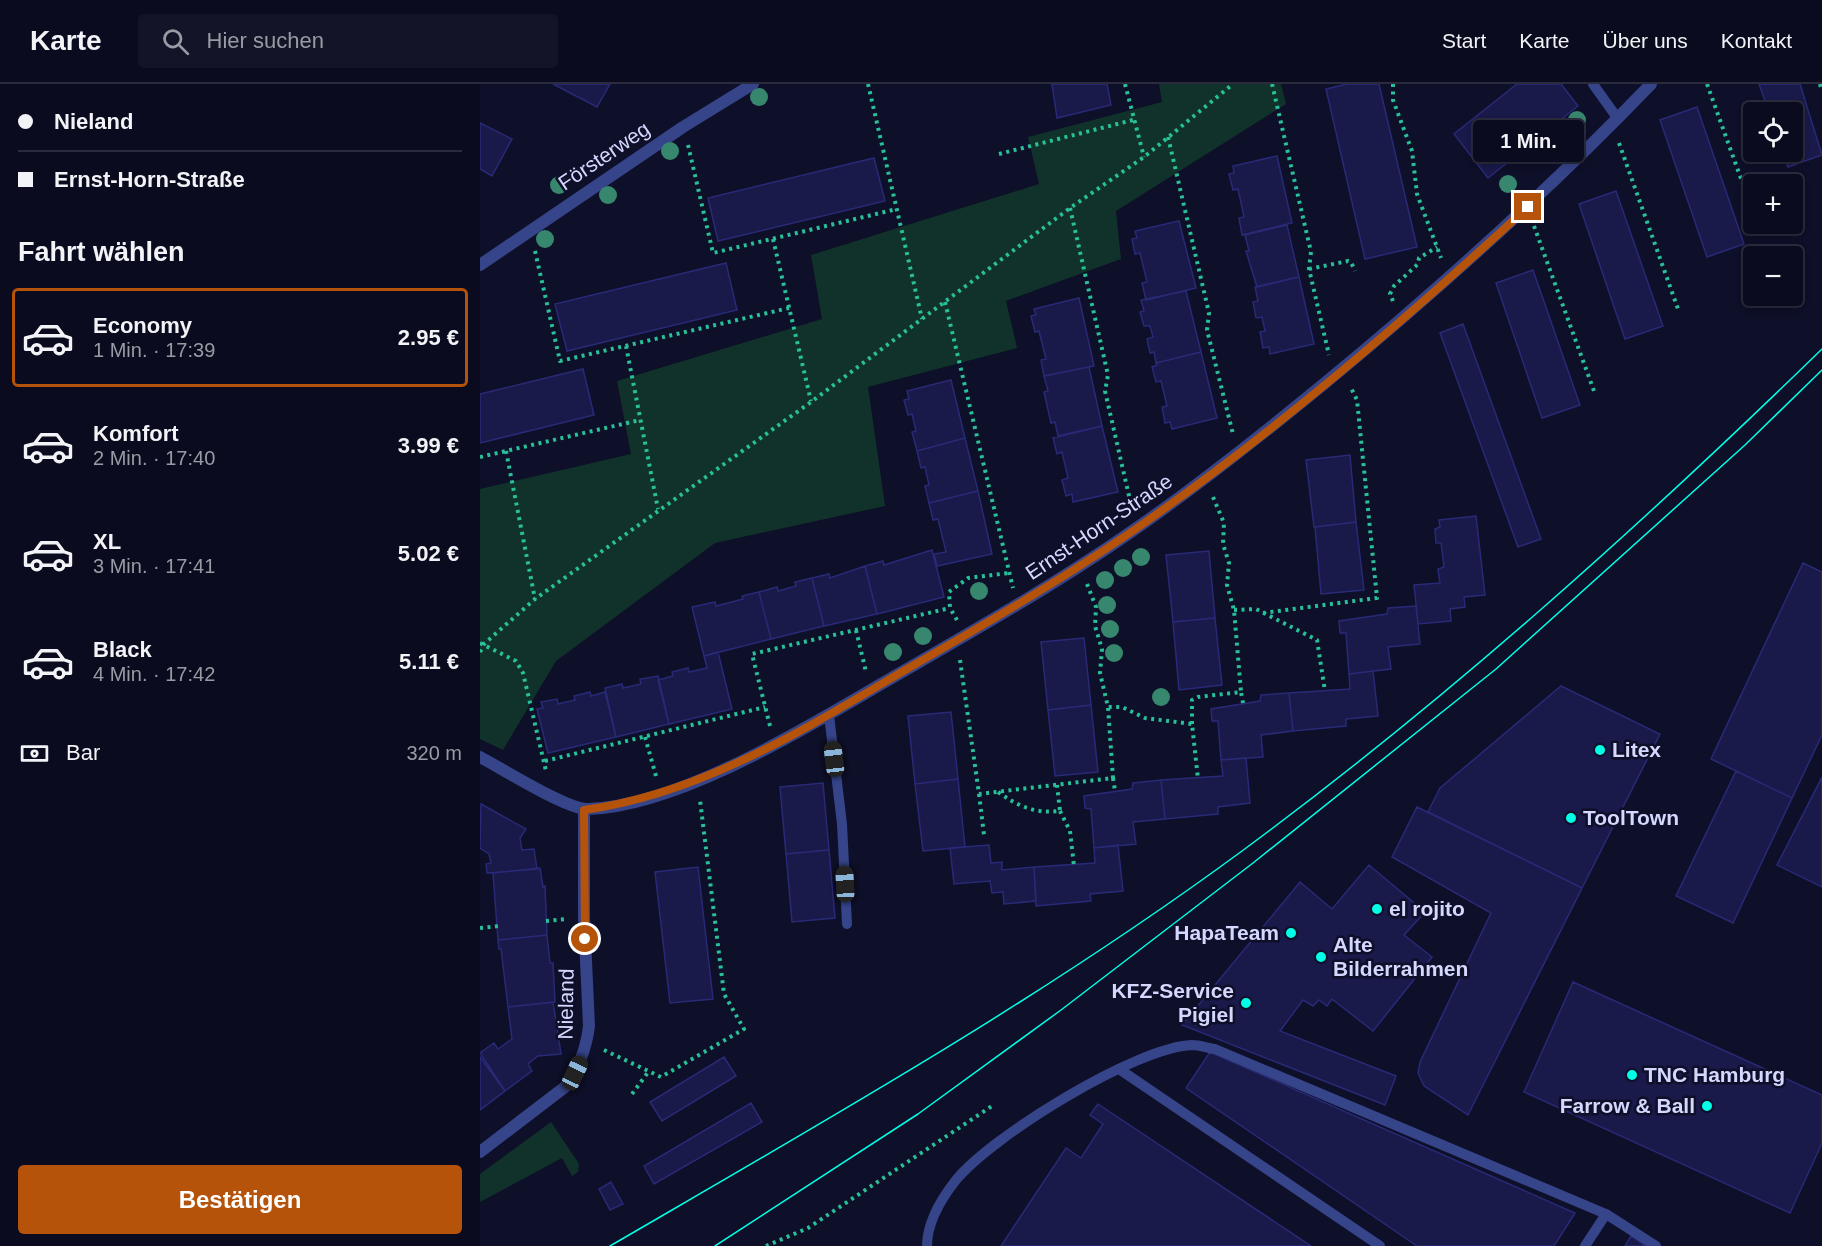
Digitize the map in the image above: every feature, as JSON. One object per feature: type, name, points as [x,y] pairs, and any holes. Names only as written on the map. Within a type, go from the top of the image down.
[{"type":"street","name":"Försterweg","points":[[480,265],[683,127],[753,84]]},
{"type":"street","name":"Ernst-Horn-Straße","points":[[584,810],[618,805],[662,794],[697,781],[774,744],[829,715],[1017,605],[1137,528],[1238,454],[1400,322],[1528,207],[1651,84]]},
{"type":"street","points":[[480,757],[584,810]]},
{"type":"street","name":"Nieland","points":[[480,1152],[565,1087],[575,1073],[587,1043],[589,1026],[584,917],[584,810]]},
{"type":"lane","points":[[1593,84],[1618,119]]},
{"type":"lane","points":[[829,715],[842,824],[847,924]]},
{"type":"lane","points":[[927,1246],[927,1233],[934,1214],[956,1180],[974,1162],[1049,1106],[1119,1069],[1170,1048],[1194,1045],[1215,1049],[1606,1214],[1656,1246]]},
{"type":"lane","points":[[1119,1069],[1380,1246]]},
{"type":"lane","points":[[1585,1246],[1606,1214]]},
{"type":"path","points":[[868,84],[922,319]]},
{"type":"path","points":[[1125,84],[1144,157]]},
{"type":"path","points":[[480,652],[482,643],[535,599],[811,402],[1070,208],[1144,157],[1233,84]]},
{"type":"path","points":[[1263,613],[1377,598],[1357,400],[1328,352],[1309,269],[1311,252],[1272,84]]},
{"type":"path","points":[[1393,84],[1393,100],[1412,152],[1417,194],[1449,279]]},
{"type":"path","points":[[1707,84],[1743,184]]},
{"type":"path","points":[[1820,84],[1822,90]]},
{"type":"path","points":[[999,154],[1133,120]]},
{"type":"path","points":[[683,127],[713,253],[897,209]]},
{"type":"path","points":[[1608,129],[1619,142],[1678,309]]},
{"type":"path","points":[[1168,137],[1209,313],[1207,330],[1238,454]]},
{"type":"path","points":[[1528,207],[1594,392]]},
{"type":"path","points":[[1070,208],[1108,375],[1105,391],[1137,528]]},
{"type":"path","points":[[530,229],[561,361],[789,308]]},
{"type":"path","points":[[773,238],[811,402]]},
{"type":"path","points":[[1400,322],[1390,291],[1418,264],[1419,258],[1437,248]]},
{"type":"path","points":[[1309,269],[1347,261],[1351,262],[1355,271]]},
{"type":"path","points":[[945,302],[1017,605]]},
{"type":"path","points":[[626,346],[658,509]]},
{"type":"path","points":[[480,457],[640,420]]},
{"type":"path","points":[[506,451],[535,599]]},
{"type":"path","points":[[1202,481],[1218,505],[1224,523],[1223,544],[1229,564],[1227,585],[1234,610],[1240,692],[1243,703]]},
{"type":"path","points":[[1078,567],[1096,607],[1095,626],[1102,649],[1100,673],[1108,707],[1115,791]]},
{"type":"path","points":[[965,635],[950,608],[949,592],[968,578],[1009,573]]},
{"type":"path","points":[[774,744],[752,654],[950,608]]},
{"type":"path","points":[[1234,610],[1256,609],[1317,640],[1325,691]]},
{"type":"path","points":[[856,630],[870,691]]},
{"type":"path","points":[[482,643],[516,661],[523,673],[543,754]]},
{"type":"path","points":[[951,643],[962,665],[984,835]]},
{"type":"path","points":[[1198,779],[1192,724],[1192,700],[1198,697],[1240,692]]},
{"type":"path","points":[[545,761],[765,707]]},
{"type":"path","points":[[1108,707],[1122,707],[1144,718],[1192,724]]},
{"type":"path","points":[[645,737],[662,794]]},
{"type":"path","points":[[979,794],[1113,778]]},
{"type":"path","points":[[587,1043],[661,1077],[744,1029],[724,994],[697,781]]},
{"type":"path","points":[[1057,785],[1060,811],[1070,831],[1074,866]]},
{"type":"path","points":[[997,792],[1032,811],[1044,813],[1060,811]]},
{"type":"path","points":[[480,928],[499,926]]},
{"type":"path","points":[[632,1094],[649,1071]]},
{"type":"path","points":[[766,1246],[808,1228],[992,1106]]},
{"type":"green space","points":[[1159,84],[1281,84],[1286,104],[1116,211],[1121,259],[1006,301],[1017,348],[868,387],[885,506],[715,543],[556,661],[503,750],[480,739],[480,489],[631,454],[617,381],[822,319],[811,255],[1039,184],[1028,137],[1162,102]]},
{"type":"green space","points":[[551,1122],[579,1164],[578,1172],[572,1176],[562,1158],[480,1202],[480,1174]]},
{"type":"building","points":[[553,84],[610,84],[597,107]]},
{"type":"building","points":[[1052,84],[1107,84],[1111,105],[1057,118]]},
{"type":"building","points":[[1347,84],[1379,84],[1417,247],[1365,259],[1326,89]]},
{"type":"building","points":[[1517,84],[1561,84],[1578,106],[1488,178],[1454,134]]},
{"type":"building","points":[[1759,84],[1800,84],[1822,155],[1803,162],[1803,102],[1765,102]]},
{"type":"building","points":[[1697,107],[1744,244],[1707,257],[1660,120]]},
{"type":"building","points":[[480,123],[512,139],[492,176],[480,169]]},
{"type":"building","points":[[1277,156],[1292,223],[1242,235],[1239,218],[1244,217],[1238,189],[1233,190],[1229,174],[1234,173],[1233,166]]},
{"type":"building","points":[[874,158],[885,201],[718,241],[708,198]]},
{"type":"building","points":[[1786,162],[1802,162],[1788,167]]},
{"type":"building","points":[[1616,191],[1663,326],[1625,339],[1579,204]]},
{"type":"building","points":[[1179,221],[1196,288],[1146,300],[1142,283],[1147,282],[1140,253],[1135,254],[1132,239],[1137,238],[1135,231]]},
{"type":"building","points":[[1287,225],[1299,277],[1257,287],[1246,251],[1249,251],[1245,235]]},
{"type":"building","points":[[726,263],[737,310],[567,351],[555,304]]},
{"type":"building","points":[[1533,270],[1580,405],[1542,418],[1496,283]]},
{"type":"building","points":[[1299,277],[1314,344],[1270,354],[1269,347],[1263,348],[1260,332],[1265,331],[1262,317],[1256,318],[1253,302],[1258,301],[1255,287]]},
{"type":"building","points":[[1186,291],[1201,352],[1156,363],[1154,352],[1150,353],[1147,339],[1153,337],[1150,326],[1144,326],[1140,312],[1144,311],[1141,300]]},
{"type":"building","points":[[1079,298],[1094,366],[1044,376],[1041,360],[1046,359],[1039,331],[1035,332],[1031,316],[1036,315],[1034,309]]},
{"type":"building","points":[[1463,324],[1541,539],[1518,547],[1440,333]]},
{"type":"building","points":[[1201,352],[1217,418],[1172,429],[1170,422],[1165,423],[1162,407],[1167,406],[1161,381],[1156,382],[1152,367],[1157,365],[1156,363]]},
{"type":"building","points":[[1089,367],[1102,426],[1058,436],[1055,422],[1051,423],[1044,392],[1048,391],[1044,376]]},
{"type":"building","points":[[583,369],[594,415],[480,443],[480,394]]},
{"type":"building","points":[[951,380],[965,438],[917,451],[912,432],[916,431],[912,414],[908,415],[904,400],[909,399],[907,391]]},
{"type":"building","points":[[1102,426],[1118,492],[1073,502],[1072,494],[1066,496],[1062,480],[1068,478],[1062,452],[1057,454],[1053,438]]},
{"type":"building","points":[[965,438],[978,491],[929,503],[925,486],[929,485],[925,467],[921,468],[917,451]]},
{"type":"building","points":[[1350,455],[1356,522],[1314,527],[1306,460]]},
{"type":"building","points":[[978,491],[992,554],[937,566],[934,554],[946,552],[938,519],[933,520],[929,503]]},
{"type":"building","points":[[1476,516],[1485,595],[1464,597],[1465,607],[1450,609],[1451,621],[1418,624],[1414,585],[1440,583],[1438,569],[1444,567],[1441,543],[1436,543],[1435,529],[1440,527],[1439,520]]},
{"type":"building","points":[[1356,522],[1364,590],[1321,594],[1315,527]]},
{"type":"building","points":[[932,550],[944,597],[877,614],[865,566],[883,561],[884,565]]},
{"type":"building","points":[[1209,551],[1215,618],[1173,622],[1166,555]]},
{"type":"building","points":[[1803,563],[1822,572],[1822,735],[1792,798],[1711,759]]},
{"type":"building","points":[[865,566],[877,614],[824,626],[812,578],[829,574],[830,578]]},
{"type":"building","points":[[812,578],[824,626],[771,639],[759,592],[777,587],[778,591],[796,586],[795,582]]},
{"type":"building","points":[[759,592],[771,639],[704,656],[692,607],[715,602],[716,606]]},
{"type":"building","points":[[1416,606],[1420,644],[1388,647],[1391,669],[1349,674],[1346,633],[1340,633],[1339,621],[1387,614],[1388,608]]},
{"type":"building","points":[[1215,618],[1222,685],[1179,690],[1173,622]]},
{"type":"building","points":[[1084,638],[1091,705],[1048,710],[1041,642]]},
{"type":"building","points":[[718,652],[732,709],[669,724],[658,680],[673,676],[672,672],[688,668],[689,672],[707,668],[704,656]]},
{"type":"building","points":[[1373,671],[1378,716],[1346,719],[1346,726],[1293,731],[1289,693],[1350,689],[1349,674]]},
{"type":"building","points":[[658,676],[669,724],[616,737],[605,688],[622,684],[623,688],[641,684],[640,679]]},
{"type":"building","points":[[1561,686],[1660,734],[1582,888],[1428,812],[1440,788]]},
{"type":"building","points":[[590,692],[591,696],[605,692],[616,737],[548,753],[537,709],[543,708],[541,702],[557,699],[558,704],[575,700],[574,696]]},
{"type":"building","points":[[1289,693],[1293,731],[1261,735],[1263,757],[1221,760],[1218,721],[1212,721],[1211,709],[1260,701],[1261,695]]},
{"type":"building","points":[[1091,705],[1098,772],[1055,776],[1048,710]]},
{"type":"building","points":[[951,712],[958,779],[915,784],[908,716]]},
{"type":"building","points":[[1246,758],[1250,803],[1218,807],[1218,814],[1165,819],[1161,780],[1223,776],[1221,760]]},
{"type":"building","points":[[1736,771],[1792,798],[1733,923],[1676,896]]},
{"type":"building","points":[[1822,777],[1822,887],[1777,865]]},
{"type":"building","points":[[958,779],[965,847],[923,851],[915,784]]},
{"type":"building","points":[[1161,780],[1165,819],[1133,822],[1136,844],[1094,848],[1091,809],[1085,808],[1084,796],[1132,789],[1133,783]]},
{"type":"building","points":[[823,783],[829,850],[786,854],[780,787]]},
{"type":"building","points":[[481,804],[526,829],[520,838],[522,850],[534,849],[537,869],[487,873],[486,864],[491,863],[489,854],[480,848]]},
{"type":"building","points":[[1417,807],[1582,888],[1468,1115],[1424,1086],[1418,1073],[1420,1062],[1491,913],[1392,857]]},
{"type":"building","points":[[989,845],[991,863],[1002,862],[1002,870],[1034,867],[1036,901],[1004,904],[1003,892],[992,893],[990,881],[954,884],[950,848]]},
{"type":"building","points":[[1118,845],[1123,891],[1090,894],[1091,901],[1036,906],[1034,867],[1095,863],[1094,848]]},
{"type":"building","points":[[829,850],[835,918],[792,922],[786,854]]},
{"type":"building","points":[[1369,865],[1425,912],[1404,935],[1432,957],[1373,1031],[1332,999],[1327,1006],[1319,1000],[1313,1006],[1303,1000],[1280,1031],[1396,1076],[1385,1105],[1182,1025],[1300,882],[1332,909]]},
{"type":"building","points":[[698,867],[713,999],[670,1003],[655,872]]},
{"type":"building","points":[[540,868],[543,887],[545,886],[547,935],[498,940],[493,873]]},
{"type":"building","points":[[547,935],[550,963],[553,963],[555,1002],[508,1007],[498,940]]},
{"type":"building","points":[[1573,982],[1822,1095],[1822,1143],[1790,1213],[1524,1092]]},
{"type":"building","points":[[553,1002],[561,1054],[538,1056],[528,1064],[532,1071],[505,1091],[480,1053],[494,1043],[498,1049],[512,1039],[508,1007]]},
{"type":"building","points":[[1210,1052],[1575,1213],[1554,1246],[1417,1246],[1186,1088]]},
{"type":"building","points":[[480,1057],[505,1091],[480,1110]]},
{"type":"building","points":[[724,1057],[736,1076],[662,1121],[650,1102]]},
{"type":"building","points":[[751,1103],[762,1122],[654,1184],[644,1166]]},
{"type":"building","points":[[1098,1104],[1311,1246],[1001,1246],[1066,1148],[1081,1158],[1103,1124],[1090,1115]]},
{"type":"building","points":[[611,1182],[623,1204],[610,1210],[599,1189]]},
{"type":"building","points":[[1631,1236],[1646,1246],[1625,1246]]},
{"type":"tram line","points":[[610,1246],[851,1105],[1010,1008],[1089,958],[1242,851],[1394,733],[1541,610],[1683,481],[1822,349]]},
{"type":"tram line","points":[[715,1246],[918,1114],[1061,1010],[1253,863],[1496,669],[1745,445],[1822,370]]},
{"type":"place","name":"Litex","points":[[1600,750]]},
{"type":"place","name":"ToolTown","points":[[1571,818]]},
{"type":"place","name":"el rojito","points":[[1377,909]]},
{"type":"place","name":"HapaTeam","points":[[1291,933]]},
{"type":"place","name":"Alte Bilderrahmen","points":[[1321,957]]},
{"type":"place","name":"KFZ-Service Pigiel","points":[[1246,1003]]},
{"type":"place","name":"TNC Hamburg","points":[[1632,1075]]},
{"type":"place","name":"Farrow & Ball","points":[[1707,1106]]},
{"type":"route","points":[[585,939],[584,810],[618,805],[662,794],[697,781],[774,744],[829,715],[1078,567],[1137,528],[1238,454],[1400,322],[1528,207]]}]
